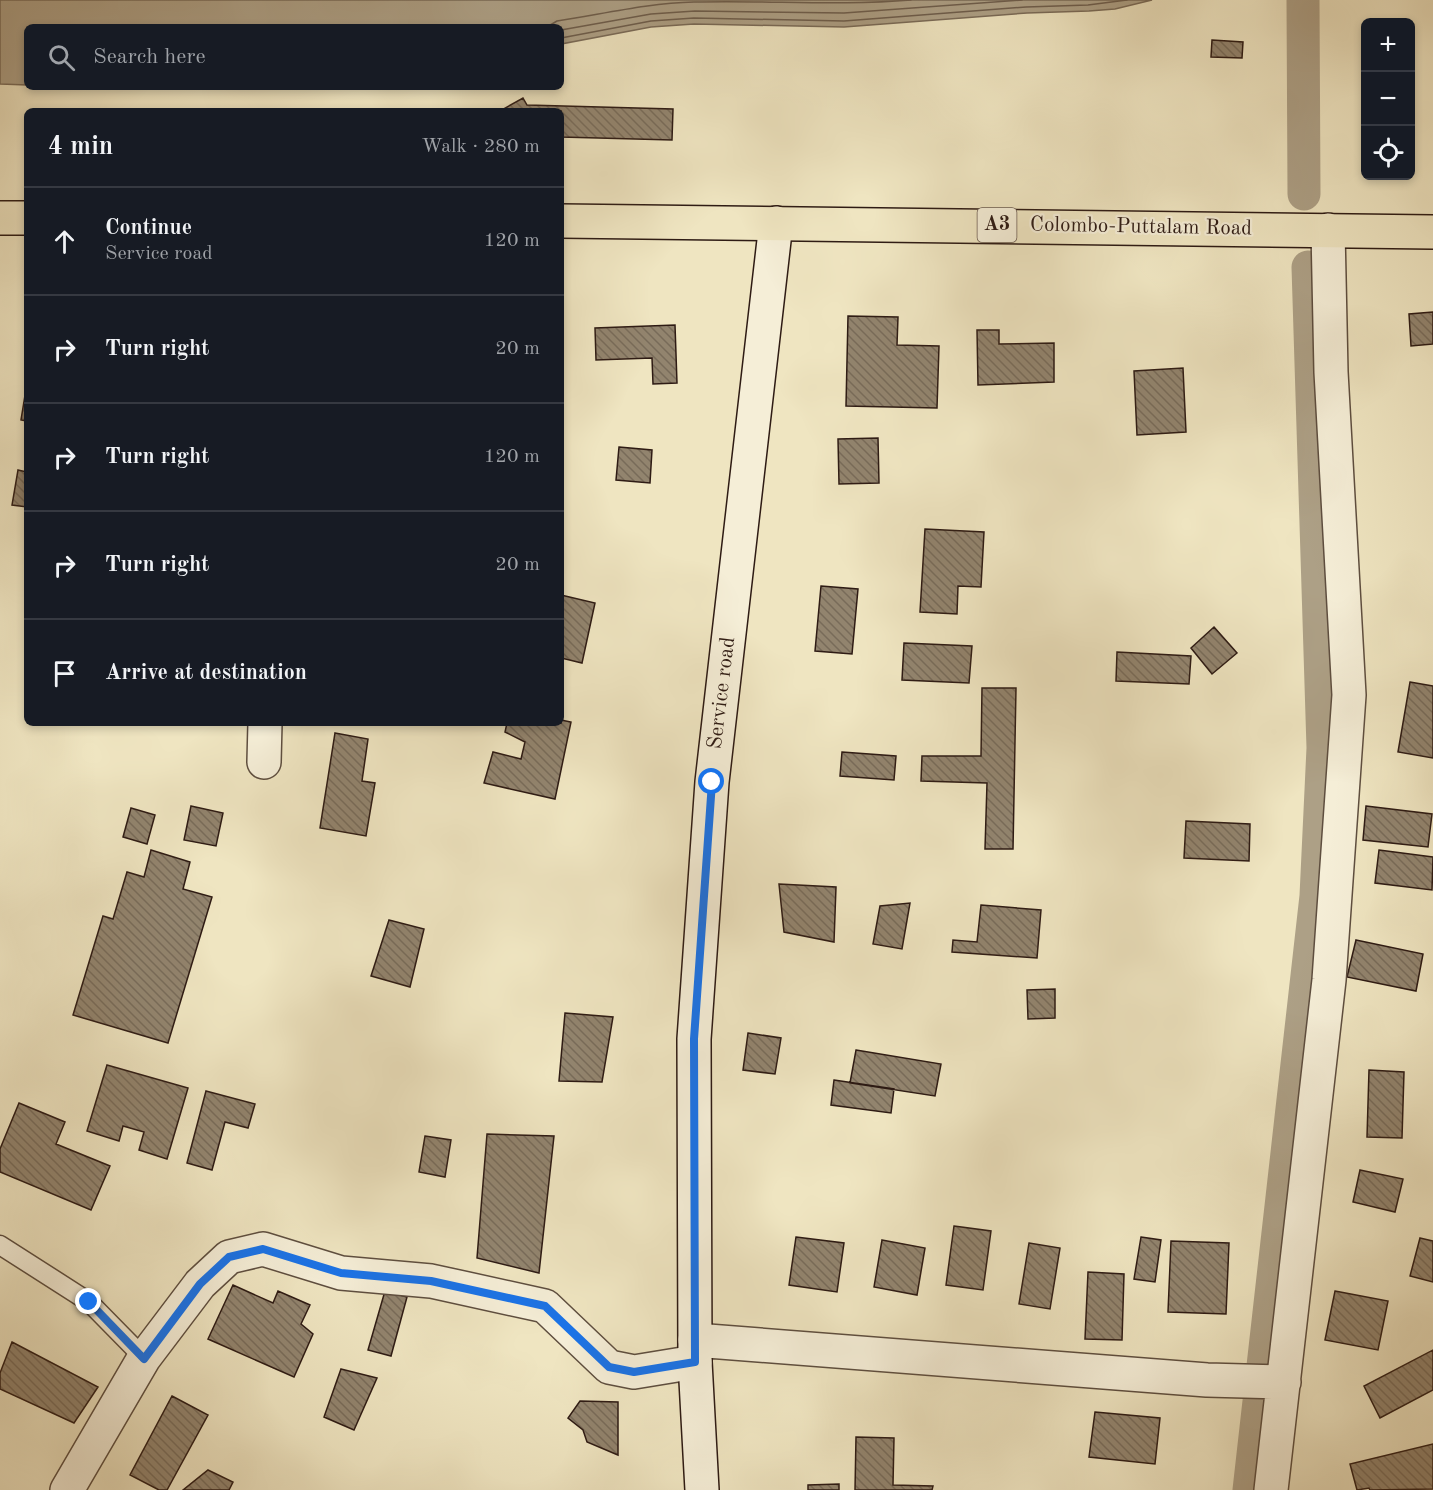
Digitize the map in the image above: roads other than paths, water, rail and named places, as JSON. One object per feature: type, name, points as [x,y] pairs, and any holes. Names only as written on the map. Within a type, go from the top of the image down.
[{"type":"highway","points":[[0,218],[24,218]]},
{"type":"highway","name":"Colombo-Puttalam Road","points":[[564,221],[1433,232]]},
{"type":"street","name":"Service road","points":[[702,1490],[695,1351],[694,1039],[712,782],[776,223]]},
{"type":"street","points":[[1271,1490],[1280,1382],[1329,980],[1349,694],[1331,372],[1328,230]]},
{"type":"street","points":[[264,762],[265,726]]},
{"type":"street","points":[[67,1490],[144,1359],[200,1284],[229,1257],[263,1249],[341,1273],[431,1281],[545,1306],[609,1367],[634,1372],[695,1351],[1207,1380],[1280,1382]]},
{"type":"lane","points":[[0,1245],[89,1302],[144,1359]]},
{"type":"water","points":[[0,0],[1152,0],[1115,9],[1027,13],[844,27],[694,24],[651,27],[564,43],[564,24],[24,24],[24,85],[0,84]]},
{"type":"waterway","points":[[1303,0],[1304,194]]},
{"type":"waterway","points":[[1249,1490],[1316,896],[1323,748],[1308,267]]}]
